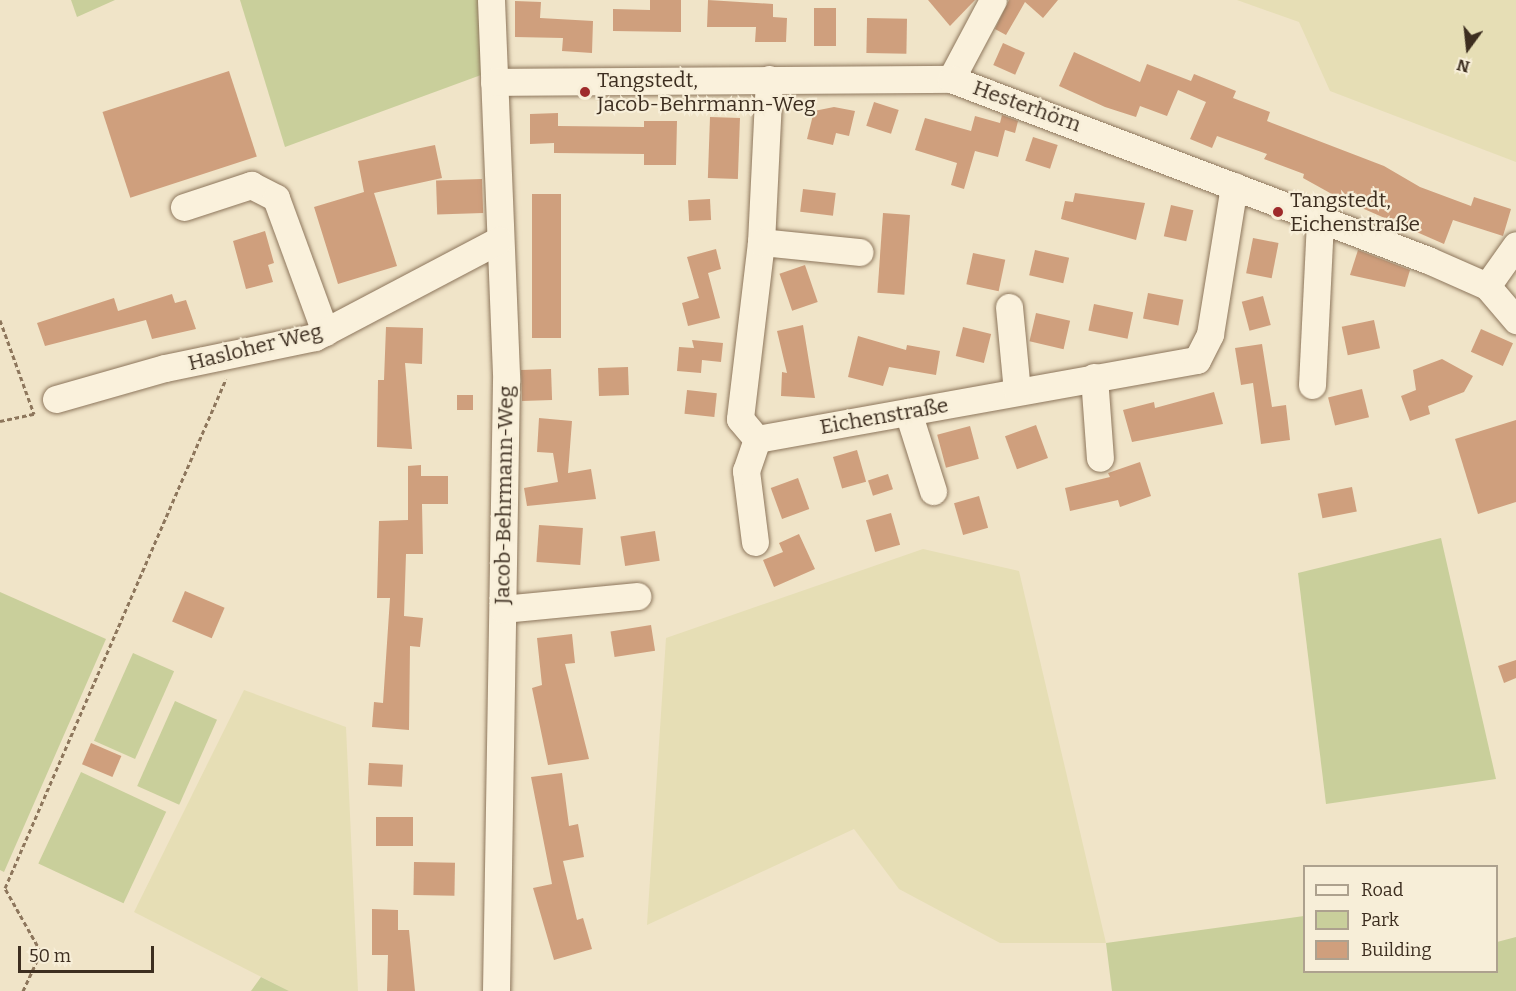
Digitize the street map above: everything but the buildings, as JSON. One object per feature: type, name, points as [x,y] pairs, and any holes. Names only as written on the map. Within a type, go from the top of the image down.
[{"type":"street","name":"Jacob-Behrmann-Weg","points":[[491,0],[499,240],[507,381],[496,991]]},
{"type":"street","points":[[951,79],[993,0]]},
{"type":"street","points":[[755,542],[746,471],[757,439],[740,419],[761,242],[769,79]]},
{"type":"street","name":"Hesterhörn","points":[[494,82],[951,79],[1320,219],[1486,286],[1516,320]]},
{"type":"street","points":[[184,207],[251,185],[276,198],[325,332]]},
{"type":"street","name":"Eichenstraße","points":[[757,439],[1197,360],[1210,334],[1234,186]]},
{"type":"street","points":[[1312,386],[1320,219]]},
{"type":"street","name":"Hasloher Weg","points":[[45,407],[165,368],[236,356],[325,332],[499,240]]},
{"type":"street","points":[[761,242],[859,252]]},
{"type":"street","points":[[1486,286],[1516,246]]},
{"type":"street","points":[[1009,307],[1017,391]]},
{"type":"street","points":[[1094,377],[1100,458]]},
{"type":"street","points":[[908,412],[933,491]]},
{"type":"street","points":[[503,609],[637,596]]},
{"type":"path","points":[[0,320],[45,407],[0,421]]},
{"type":"path","points":[[23,991],[41,952],[4,888],[236,356]]},
{"type":"shaded area","points":[[1237,0],[1516,0],[1516,162],[1330,91],[1299,22]]},
{"type":"shaded area","points":[[923,549],[1019,571],[1106,943],[1000,943],[899,889],[854,829],[647,925],[666,638]]},
{"type":"shaded area","points":[[244,690],[346,727],[358,991],[289,991],[134,912]]},
{"type":"green space","points":[[71,0],[115,0],[77,17]]},
{"type":"green space","points":[[240,0],[478,0],[481,75],[285,147]]},
{"type":"green space","points":[[1441,538],[1496,779],[1326,804],[1298,573]]},
{"type":"green space","points":[[0,592],[106,639],[4,872],[0,870]]},
{"type":"green space","points":[[133,653],[174,671],[135,759],[94,741]]},
{"type":"green space","points":[[175,701],[217,720],[179,805],[137,786]]},
{"type":"green space","points":[[81,772],[166,812],[124,903],[38,864]]},
{"type":"green space","points":[[1303,916],[1303,973],[1498,973],[1498,942],[1516,937],[1516,991],[1112,991],[1106,943]]},
{"type":"green space","points":[[261,977],[289,991],[251,991]]},
{"type":"place","name":"Tangstedt, Jacob-Behrmann-Weg","points":[[585,92]]},
{"type":"place","name":"Tangstedt, Eichenstraße","points":[[1278,212]]}]
